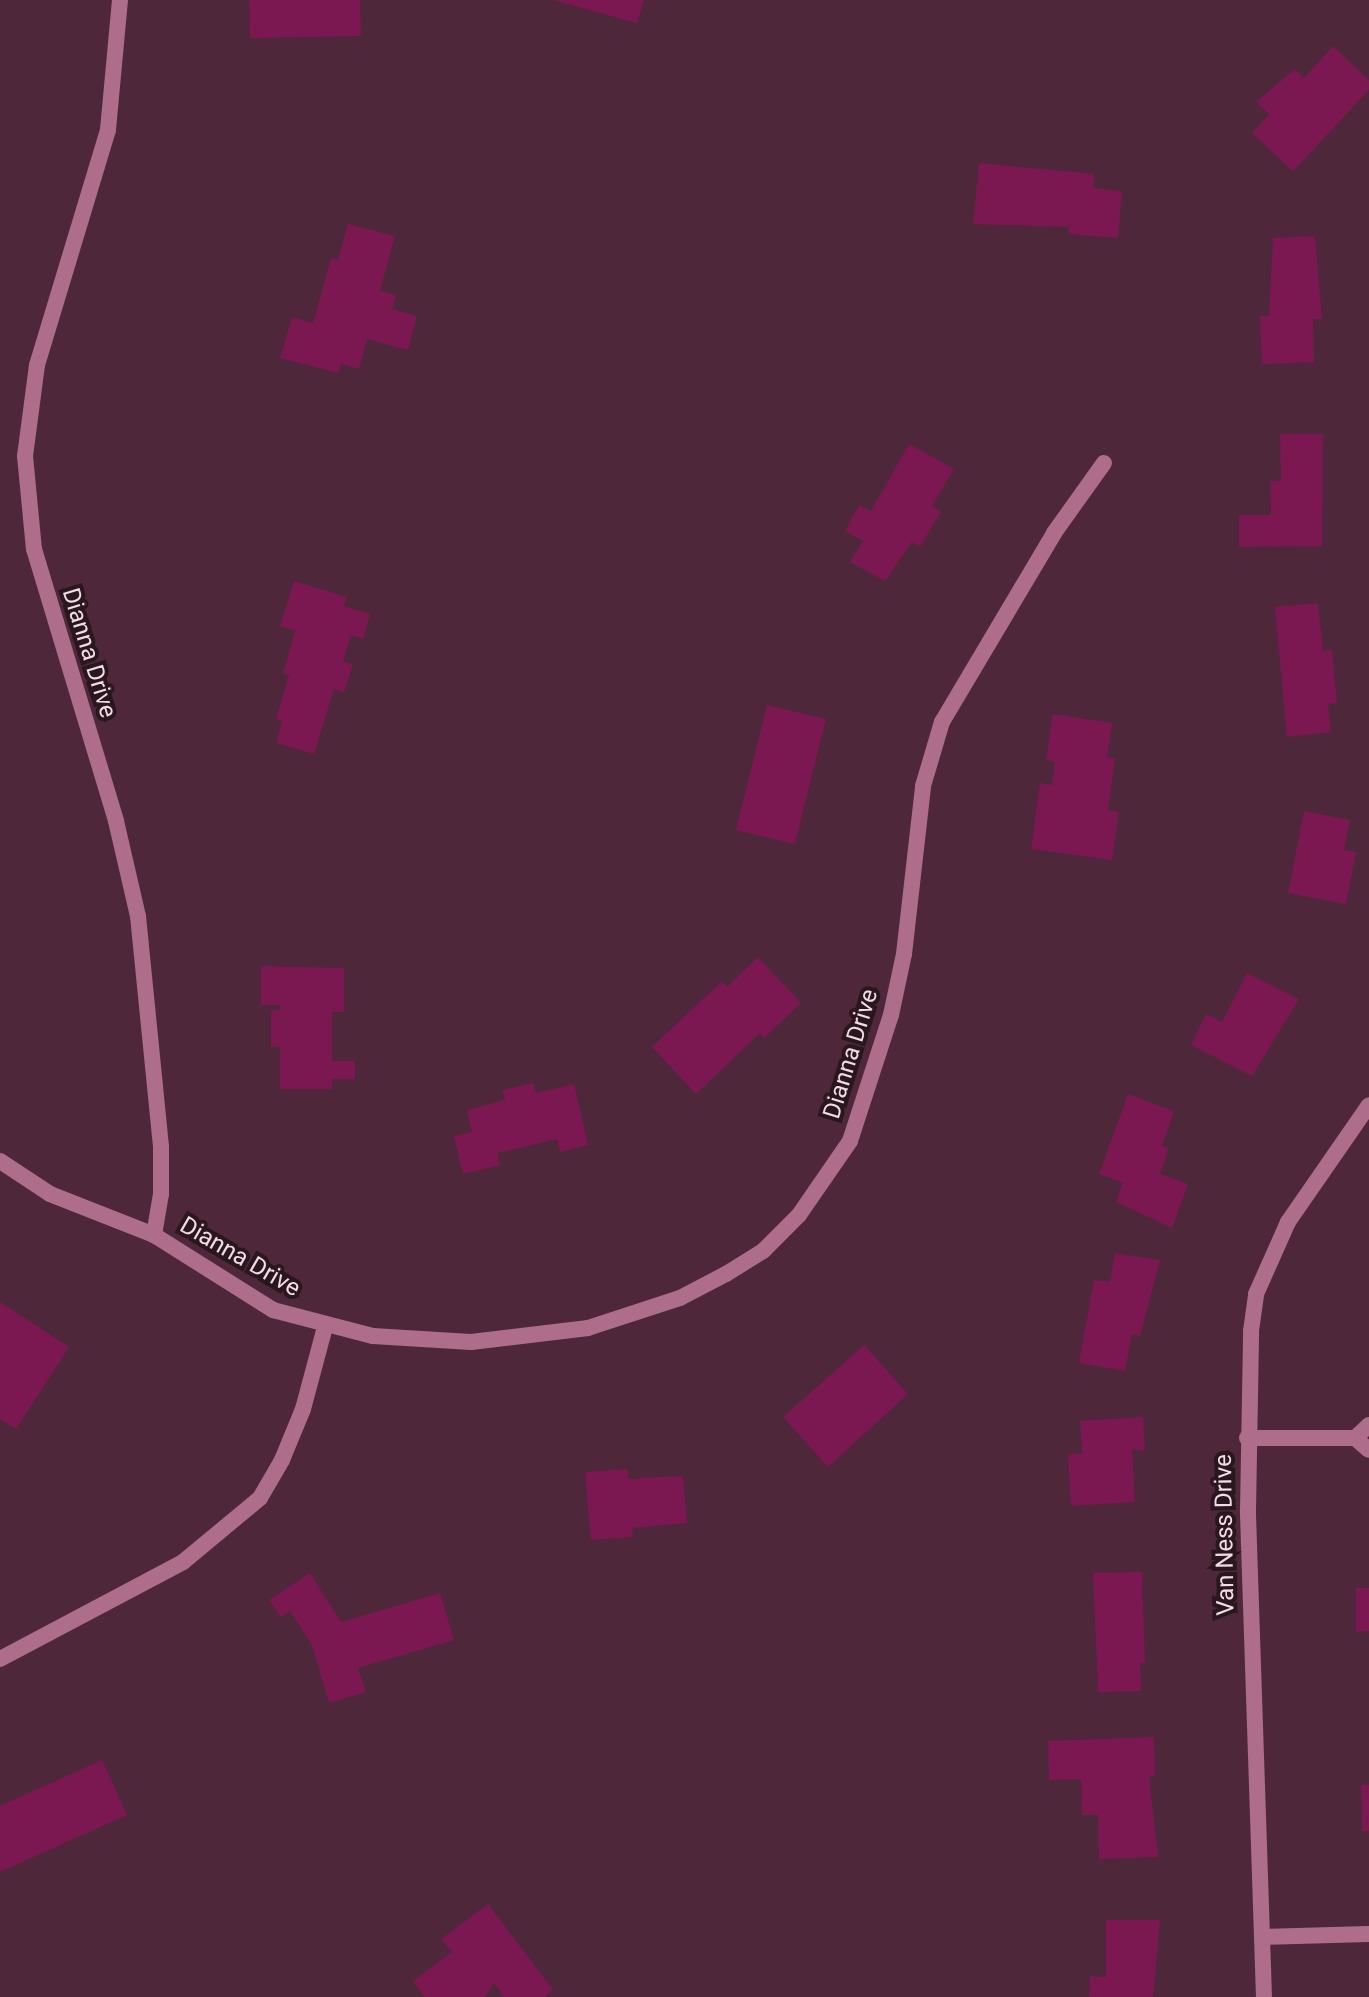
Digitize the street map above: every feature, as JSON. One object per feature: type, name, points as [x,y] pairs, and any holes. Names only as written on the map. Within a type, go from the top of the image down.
[{"type":"street","name":"Dianna Drive","points":[[120,0],[108,130],[37,365],[25,456],[34,549],[116,821],[138,916],[161,1147],[161,1194],[154,1235],[273,1310],[325,1327],[471,1342],[588,1328],[639,1314],[715,1280],[763,1251],[799,1215],[850,1141],[874,1080],[904,954],[923,786],[942,722],[1054,533],[1104,463]]},
{"type":"street","name":"Van Ness Drive","points":[[1264,1997],[1247,1438],[1247,1375],[1256,1294],[1288,1222],[1369,1105]]},
{"type":"street","points":[[0,1161],[50,1194],[154,1235]]},
{"type":"street","points":[[0,1659],[183,1562],[260,1498],[282,1460],[303,1409],[325,1327]]},
{"type":"street","points":[[1355,1438],[1369,1425]]},
{"type":"street","points":[[1247,1438],[1355,1438],[1369,1450]]},
{"type":"street","points":[[1262,1937],[1369,1934]]},
{"type":"building","points":[[249,0],[360,0],[361,36],[250,38]]},
{"type":"building","points":[[553,0],[644,0],[637,23]]},
{"type":"building","points":[[1333,46],[1369,80],[1369,90],[1293,171],[1252,133],[1269,114],[1256,102],[1295,69],[1304,78]]},
{"type":"building","points":[[979,163],[1094,174],[1093,188],[1122,191],[1118,238],[1068,234],[1069,227],[973,224]]},
{"type":"building","points":[[348,224],[395,236],[380,291],[396,295],[392,309],[417,316],[408,350],[367,339],[359,369],[341,364],[338,373],[280,358],[292,317],[313,323],[331,258],[338,260]]},
{"type":"building","points":[[1315,236],[1322,319],[1313,319],[1314,362],[1262,364],[1260,316],[1269,316],[1273,238]]},
{"type":"building","points":[[1280,434],[1323,434],[1322,546],[1239,547],[1239,515],[1271,515],[1270,481],[1281,481]]},
{"type":"building","points":[[909,444],[954,469],[932,506],[941,511],[920,547],[912,542],[885,581],[850,562],[863,541],[845,531],[859,505],[871,511]]},
{"type":"building","points":[[294,581],[347,597],[344,606],[370,614],[363,639],[351,635],[343,661],[353,664],[344,692],[334,689],[314,754],[276,743],[282,721],[276,719],[289,675],[283,674],[295,631],[280,626]]},
{"type":"building","points":[[1318,603],[1323,651],[1332,650],[1337,703],[1328,704],[1331,732],[1287,737],[1275,607]]},
{"type":"building","points":[[767,705],[826,719],[795,844],[736,830]]},
{"type":"building","points":[[1053,714],[1112,723],[1107,757],[1115,758],[1108,810],[1119,812],[1112,860],[1031,849],[1040,783],[1052,785],[1055,762],[1046,760]]},
{"type":"building","points":[[1304,811],[1350,820],[1344,850],[1356,852],[1346,904],[1288,893]]},
{"type":"building","points":[[758,957],[801,1003],[764,1038],[760,1033],[696,1094],[652,1047],[722,981],[727,987]]},
{"type":"building","points":[[261,966],[344,968],[344,1012],[332,1012],[332,1061],[355,1061],[355,1079],[332,1079],[332,1089],[280,1089],[280,1047],[271,1047],[271,1010],[280,1010],[280,1005],[261,1005]]},
{"type":"building","points":[[1247,973],[1299,999],[1252,1076],[1191,1045],[1206,1014],[1222,1022]]},
{"type":"building","points":[[533,1083],[536,1093],[574,1084],[588,1145],[560,1152],[557,1139],[497,1153],[500,1165],[463,1174],[454,1136],[472,1132],[467,1110],[505,1100],[502,1090]]},
{"type":"building","points":[[1128,1094],[1174,1111],[1162,1146],[1169,1148],[1160,1174],[1188,1184],[1172,1228],[1116,1202],[1123,1183],[1099,1174]]},
{"type":"building","points":[[1115,1253],[1160,1260],[1140,1336],[1132,1334],[1125,1371],[1079,1363],[1094,1280],[1110,1282]]},
{"type":"building","points":[[0,1302],[69,1347],[16,1429],[0,1419]]},
{"type":"building","points":[[864,1345],[908,1394],[828,1467],[783,1417]]},
{"type":"building","points":[[1143,1417],[1145,1450],[1132,1450],[1135,1502],[1071,1506],[1068,1454],[1082,1454],[1080,1421]]},
{"type":"building","points":[[627,1469],[629,1479],[683,1476],[687,1523],[632,1528],[633,1537],[591,1540],[585,1472]]},
{"type":"building","points":[[1142,1572],[1145,1663],[1140,1663],[1141,1691],[1098,1692],[1093,1573]]},
{"type":"building","points":[[310,1573],[341,1622],[440,1593],[454,1640],[358,1668],[366,1692],[329,1703],[312,1645],[290,1611],[281,1617],[269,1600]]},
{"type":"building","points":[[1356,1588],[1369,1588],[1369,1631],[1356,1632]]},
{"type":"building","points":[[1154,1737],[1155,1776],[1149,1776],[1158,1857],[1099,1859],[1098,1815],[1082,1815],[1081,1779],[1049,1780],[1048,1741]]},
{"type":"building","points":[[102,1760],[127,1815],[0,1872],[0,1806]]},
{"type":"building","points":[[1361,1785],[1369,1785],[1369,1831],[1362,1831]]},
{"type":"building","points":[[488,1904],[553,1990],[544,1997],[504,1997],[494,1983],[485,1997],[425,1997],[413,1981],[452,1952],[441,1939]]},
{"type":"building","points":[[1106,1920],[1160,1920],[1153,1997],[1089,1997],[1090,1976],[1106,1977]]}]
